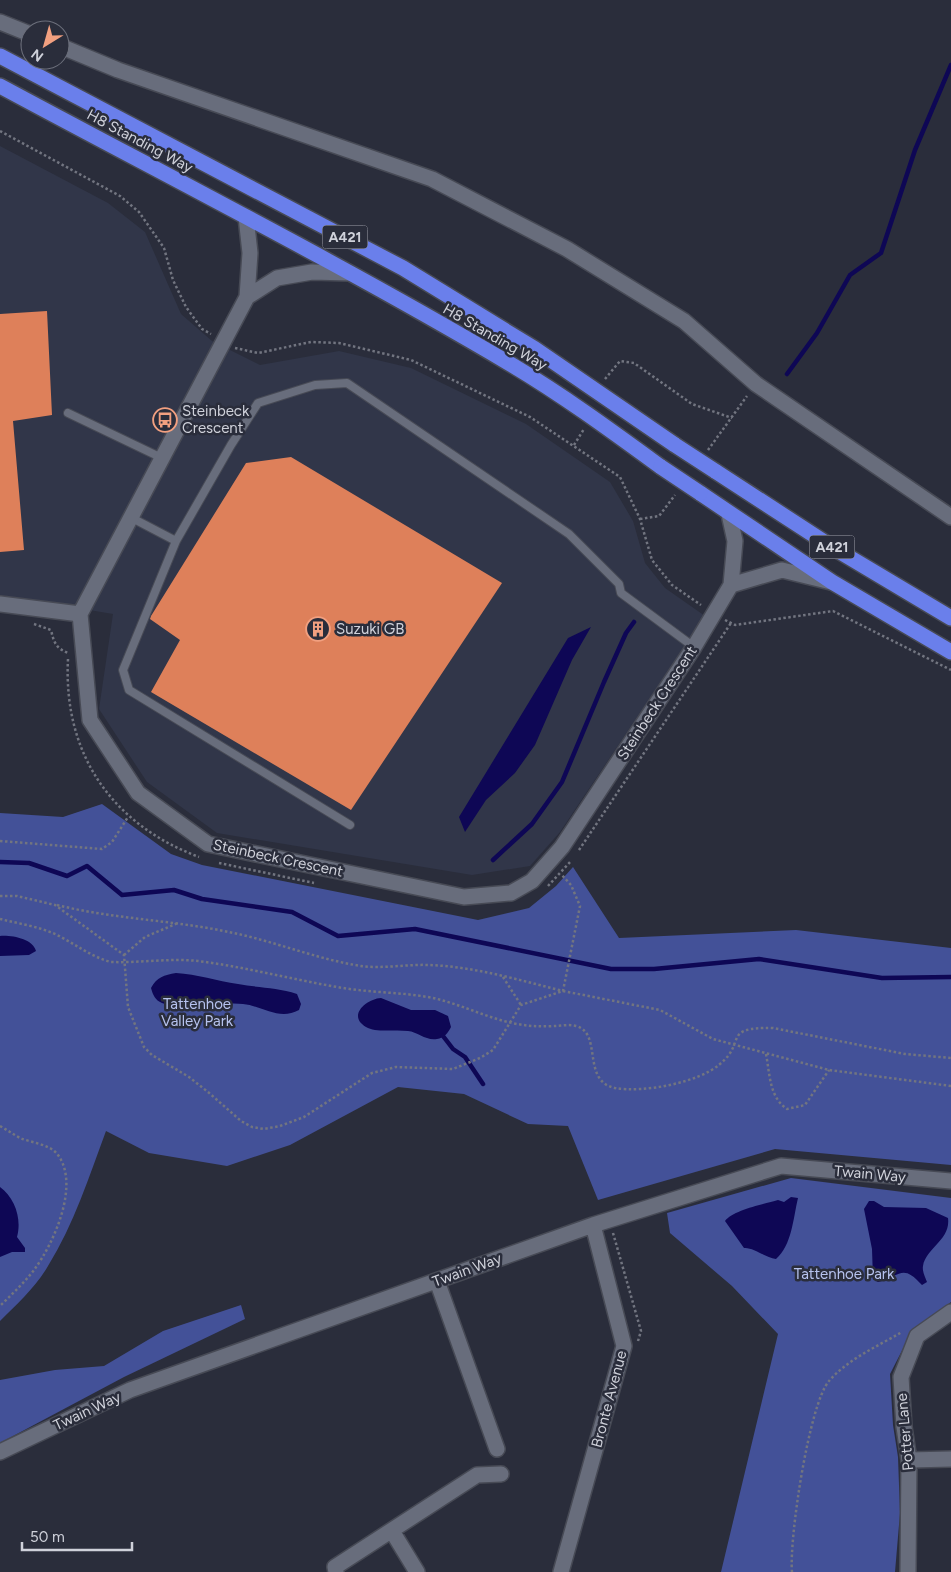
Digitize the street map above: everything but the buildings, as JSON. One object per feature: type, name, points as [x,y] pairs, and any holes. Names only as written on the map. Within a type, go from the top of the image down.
[{"type":"highway","name":"H8 Standing Way","points":[[0,56],[403,268],[535,349],[595,392],[832,547],[951,618]]},
{"type":"highway","name":"H8 Standing Way","points":[[0,86],[349,273],[514,366],[593,418],[729,514],[832,582],[951,652]]},
{"type":"street","points":[[0,22],[20,30]]},
{"type":"street","points":[[70,50],[118,70],[432,179],[567,249],[684,321],[756,384],[951,517]]},
{"type":"street","points":[[0,604],[80,614],[164,459],[247,297],[250,253],[246,217]]},
{"type":"street","points":[[247,297],[276,278],[312,272],[349,273]]},
{"type":"street","name":"Steinbeck Crescent","points":[[80,614],[90,720],[138,793],[208,844],[464,897],[512,893],[532,881],[562,846],[714,614],[731,584],[735,541],[729,514]]},
{"type":"street","points":[[731,584],[782,570],[832,582]]},
{"type":"street","name":"Twain Way","points":[[0,1452],[130,1390],[593,1225],[782,1166],[951,1181]]},
{"type":"street","name":"Bronte Avenue","points":[[561,1572],[624,1346],[593,1225]]},
{"type":"street","points":[[437,1281],[497,1449]]},
{"type":"street","name":"Potter Lane","points":[[908,1572],[910,1460],[904,1428],[901,1377],[917,1336],[951,1312]]},
{"type":"street","points":[[910,1460],[951,1459]]},
{"type":"street","points":[[336,1572],[335,1567],[477,1475],[502,1474]]},
{"type":"street","points":[[392,1531],[417,1572]]},
{"type":"lane","points":[[350,825],[130,690],[124,670],[176,541],[231,445],[258,403],[315,385],[347,383],[569,534],[619,584],[621,593],[694,647]]},
{"type":"lane","points":[[68,413],[164,459]]},
{"type":"lane","points":[[132,518],[176,541]]},
{"type":"path","points":[[0,131],[120,196],[139,212],[164,248],[173,280],[186,307],[202,328],[224,342],[240,351],[258,353],[311,342],[339,343],[411,360],[530,417],[620,477],[640,518],[652,560],[672,585],[714,614],[735,625],[833,611],[951,670]]},
{"type":"path","points":[[595,392],[620,361],[634,364],[692,404],[732,418]]},
{"type":"path","points":[[29,623],[51,630],[54,644],[68,653],[67,683],[75,729],[83,754],[110,796],[128,817],[168,844],[207,859]]},
{"type":"path","points":[[578,852],[731,623]]},
{"type":"path","points":[[0,841],[102,849],[112,842],[128,817]]},
{"type":"path","points":[[546,888],[561,874],[572,859]]},
{"type":"path","points":[[216,862],[319,884]]},
{"type":"path","points":[[561,874],[574,890],[580,906],[563,991]]},
{"type":"path","points":[[0,896],[17,896],[94,914],[179,923],[230,932],[327,959],[364,966],[429,965],[469,968],[563,991],[660,1010],[713,1039],[733,1046],[830,1070],[951,1086]]},
{"type":"path","points":[[55,905],[124,955]]},
{"type":"path","points":[[0,919],[32,926],[60,936],[98,958],[111,962],[196,961],[345,988],[434,999],[528,1027],[579,1026],[590,1039],[598,1076],[603,1082],[616,1088],[645,1088],[690,1080],[707,1073],[721,1064],[743,1030],[752,1028],[773,1028],[905,1054],[951,1058]]},
{"type":"path","points":[[179,923],[145,937],[124,955],[128,1007],[144,1047],[152,1055],[189,1077],[241,1121],[252,1127],[264,1129],[280,1126],[304,1117],[372,1073],[396,1067],[453,1069],[480,1058],[493,1050],[521,1005],[563,991]]},
{"type":"path","points":[[502,975],[521,1005]]},
{"type":"path","points":[[766,1053],[773,1096],[778,1103],[787,1109],[805,1105],[830,1070]]},
{"type":"path","points":[[0,1126],[18,1137],[51,1148],[58,1154],[66,1176],[67,1193],[54,1232],[44,1254],[25,1281],[0,1306]]},
{"type":"path","points":[[792,1572],[791,1560],[797,1508],[808,1443],[819,1402],[828,1382],[849,1364],[904,1330]]},
{"type":"shaded area","points":[[0,146],[108,203],[145,232],[181,314],[212,341],[260,365],[339,351],[411,368],[526,424],[610,482],[633,521],[645,563],[665,588],[705,616],[560,832],[530,866],[472,875],[217,833],[147,782],[99,709],[113,614],[0,595]]},
{"type":"shaded area","points":[[591,627],[572,660],[535,745],[515,773],[486,800],[465,832],[459,817],[568,638]]},
{"type":"shaded area","points":[[0,936],[16,937],[31,943],[36,951],[29,955],[0,956]]},
{"type":"shaded area","points":[[176,973],[290,992],[297,994],[301,1004],[299,1010],[285,1014],[234,1003],[171,1006],[160,1002],[155,997],[151,988],[161,977]]},
{"type":"shaded area","points":[[381,998],[411,1010],[435,1010],[448,1016],[451,1027],[444,1036],[433,1039],[408,1031],[370,1029],[361,1023],[358,1013],[370,1001]]},
{"type":"shaded area","points":[[0,1187],[10,1197],[16,1209],[19,1223],[17,1237],[25,1248],[25,1252],[12,1252],[0,1257]]},
{"type":"shaded area","points":[[791,1197],[798,1198],[791,1231],[785,1247],[776,1259],[744,1248],[725,1221],[742,1211],[778,1200],[784,1202]]},
{"type":"shaded area","points":[[869,1201],[874,1201],[884,1207],[926,1208],[948,1218],[946,1232],[929,1254],[923,1266],[927,1282],[922,1285],[910,1274],[905,1273],[878,1282],[873,1279],[872,1249],[864,1209]]},
{"type":"green space","name":"Tattenhoe Valley Park","points":[[102,804],[171,854],[202,865],[478,920],[529,908],[556,886],[573,867],[619,938],[796,930],[951,948],[951,1165],[775,1149],[598,1200],[568,1126],[528,1124],[464,1094],[398,1087],[290,1145],[227,1166],[149,1153],[106,1131],[66,1234],[38,1281],[0,1321],[0,813],[63,817]]},
{"type":"green space","name":"Tattenhoe Park","points":[[791,1178],[951,1198],[951,1302],[911,1333],[890,1374],[893,1425],[898,1457],[900,1513],[895,1572],[721,1572],[778,1334],[732,1286],[670,1233],[667,1213]]},
{"type":"green space","points":[[241,1305],[245,1319],[124,1377],[0,1443],[0,1380],[55,1370],[104,1366],[163,1331]]},
{"type":"waterway","points":[[787,374],[817,333],[850,275],[881,253],[915,150],[951,65]]},
{"type":"waterway","points":[[493,860],[532,824],[562,782],[626,633],[634,622]]},
{"type":"waterway","points":[[0,862],[29,863],[67,876],[87,866],[122,895],[174,890],[202,899],[292,912],[338,936],[415,929],[611,969],[654,969],[759,959],[882,978],[951,977]]},
{"type":"waterway","points":[[443,1036],[453,1049],[465,1057],[483,1084]]},
{"type":"place","name":"Steinbeck Crescent","points":[[165,420]]},
{"type":"place","name":"Suzuki GB","points":[[318,629]]}]
